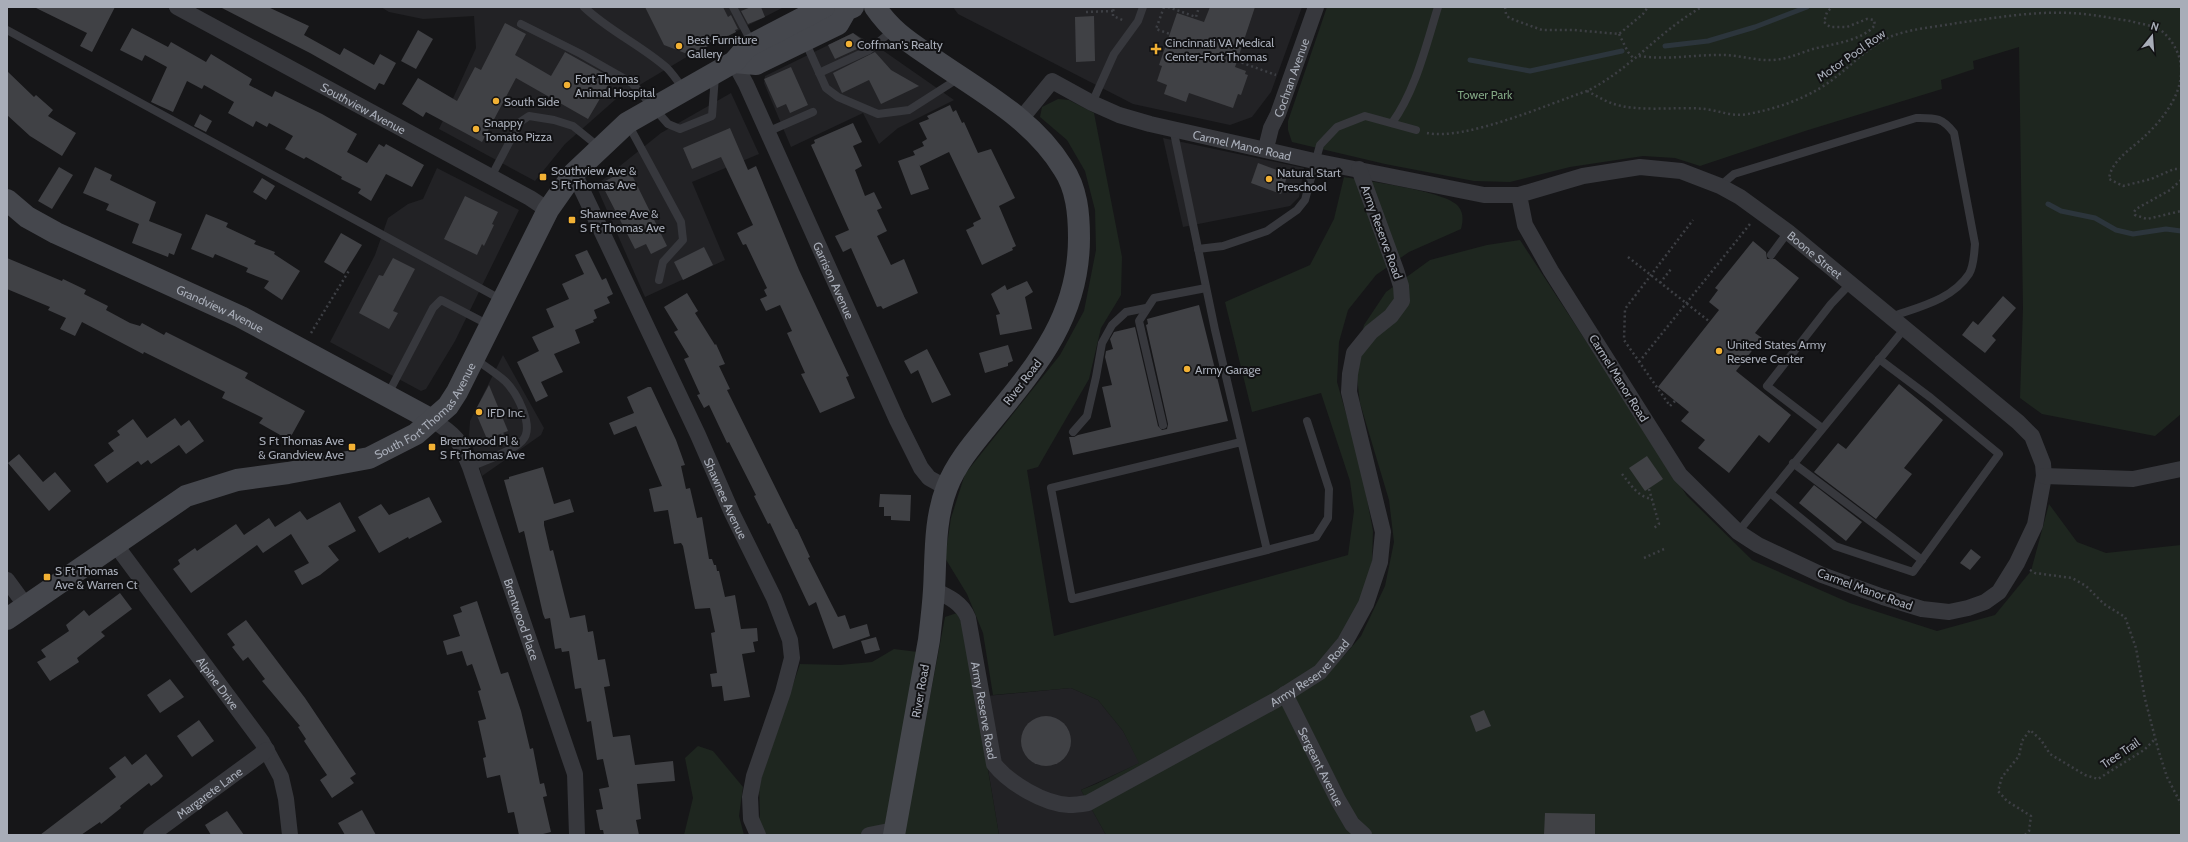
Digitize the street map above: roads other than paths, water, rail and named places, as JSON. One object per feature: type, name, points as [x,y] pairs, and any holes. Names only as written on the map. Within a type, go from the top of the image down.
[{"type":"street","name":"Southview Avenue","points":[[177,7],[491,177],[548,210]]},
{"type":"street","name":"South Fort Thomas Avenue","points":[[7,620],[186,496],[237,480],[288,474],[369,458],[416,434],[448,406],[504,302],[548,210],[574,173],[627,123],[734,62],[747,46],[824,7]]},
{"type":"street","name":"River Road","points":[[874,7],[893,30],[1021,118],[1063,168],[1073,187],[1079,216],[1079,254],[1075,282],[1054,338],[1033,371],[973,443],[947,488],[938,523],[929,640],[894,833]]},
{"type":"street","name":"Cochran Avenue","points":[[1266,148],[1271,128],[1278,114],[1316,7]]},
{"type":"street","points":[[734,62],[756,64],[838,24],[845,8]]},
{"type":"street","name":"Garrison Avenue","points":[[734,62],[897,420],[921,468],[929,478],[947,488]]},
{"type":"street","name":"Carmel Manor Road","points":[[1021,118],[1052,81],[1092,103],[1118,115],[1266,148],[1314,161],[1484,195],[1519,195],[1525,225],[1551,271],[1680,475],[1738,532],[1758,545],[1822,575],[1915,607],[1949,612],[1968,608],[1985,602],[1999,592],[2017,563],[2035,525],[2044,476]]},
{"type":"street","name":"Boone Street","points":[[1519,195],[1583,176],[1640,166],[1681,171],[1720,186],[1761,211],[1788,232],[2018,422],[2032,436],[2043,464],[2044,476]]},
{"type":"street","name":"Army Reserve Road","points":[[934,590],[950,597],[964,608],[968,618],[994,764],[1003,775],[1046,799],[1070,805],[1088,803],[1286,694],[1320,672],[1344,642],[1366,604],[1380,562],[1383,532],[1350,392],[1350,374],[1354,353],[1371,332],[1391,316],[1402,301],[1401,286],[1359,169]]},
{"type":"street","name":"Shawnee Avenue","points":[[574,173],[698,435],[732,513],[774,598],[790,640],[792,658],[783,692],[754,776],[750,798],[751,819],[758,835]]},
{"type":"street","name":"Grandview Avenue","points":[[7,200],[27,217],[56,233],[241,317],[432,420]]},
{"type":"street","name":"Brentwood Place","points":[[432,420],[452,432],[463,449],[470,467],[575,774],[577,835]]},
{"type":"street","points":[[2044,476],[2133,479],[2181,469]]},
{"type":"street","name":"Alpine Drive","points":[[116,544],[201,657],[267,750],[281,777],[286,799],[290,835]]},
{"type":"street","points":[[7,580],[26,606]]},
{"type":"street","name":"Sergeant Avenue","points":[[1286,694],[1338,800],[1352,824],[1364,835]]},
{"type":"street","name":"Margarete Lane","points":[[151,835],[267,750]]},
{"type":"street","points":[[869,835],[894,833]]},
{"type":"lane","points":[[584,7],[600,22],[635,44],[668,69],[685,91]]},
{"type":"lane","points":[[733,7],[752,44]]},
{"type":"lane","points":[[1092,103],[1114,54],[1136,24],[1143,7]]},
{"type":"lane","points":[[1392,123],[1401,112],[1409,93],[1438,7]]},
{"type":"lane","points":[[521,24],[581,54],[632,83],[668,124],[680,129],[712,116],[714,108],[715,73]]},
{"type":"lane","points":[[7,30],[504,302]]},
{"type":"lane","points":[[819,73],[869,50],[893,30]]},
{"type":"lane","points":[[804,40],[826,88],[838,97],[878,114],[909,110],[960,77]]},
{"type":"lane","points":[[767,132],[813,112]]},
{"type":"lane","points":[[491,177],[520,122],[529,116],[554,120],[573,126],[599,148]]},
{"type":"lane","points":[[1198,249],[1223,246],[1267,232],[1297,210],[1305,200],[1314,161],[1320,145],[1337,127],[1364,116],[1416,130]]},
{"type":"lane","points":[[1720,186],[1734,174],[1916,118],[1933,118],[1945,122],[1954,133],[1975,244],[1974,259],[1969,274],[1947,296],[1891,317]]},
{"type":"lane","points":[[627,123],[681,222],[683,240],[663,262],[659,280]]},
{"type":"lane","points":[[1173,128],[1206,288],[1267,550]]},
{"type":"lane","points":[[1771,255],[1788,232]]},
{"type":"lane","points":[[1822,428],[1767,386],[1831,304],[1850,284]]},
{"type":"lane","points":[[1163,425],[1139,321],[1146,308],[1154,298],[1206,288]]},
{"type":"lane","points":[[386,396],[433,308],[441,300],[491,326]]},
{"type":"lane","points":[[1073,432],[1087,416],[1102,343],[1108,331],[1126,312],[1146,308]]},
{"type":"lane","points":[[1738,532],[1905,328]]},
{"type":"lane","points":[[470,467],[493,458],[522,441],[526,433],[528,423],[521,406],[506,381],[474,359]]},
{"type":"lane","points":[[1770,493],[1834,546],[1913,572],[1999,454],[1931,398],[1879,359]]},
{"type":"lane","points":[[1241,442],[1051,488],[1072,599],[1316,537],[1328,518],[1329,489],[1307,421]]},
{"type":"lane","points":[[1793,463],[1922,560]]},
{"type":"waterway","points":[[1665,46],[1708,41],[1755,27],[1807,7]]},
{"type":"waterway","points":[[1470,60],[1530,71],[1622,51]]},
{"type":"waterway","points":[[2048,204],[2061,211],[2095,218],[2116,230],[2133,234],[2166,229],[2181,231]]},
{"type":"place","name":"Coffman's Realty","points":[[849,44]]},
{"type":"place","name":"Best Furniture Gallery","points":[[679,46]]},
{"type":"place","name":"Cincinnati VA Medical Center-Fort Thomas","points":[[1156,49]]},
{"type":"place","name":"Fort Thomas Animal Hospital","points":[[567,85]]},
{"type":"place","name":"South Side","points":[[496,101]]},
{"type":"place","name":"Snappy Tomato Pizza","points":[[476,129]]},
{"type":"place","name":"Southview Ave & S Ft Thomas Ave","points":[[543,177]]},
{"type":"place","name":"Natural Start Preschool","points":[[1269,179]]},
{"type":"place","name":"Shawnee Ave & S Ft Thomas Ave","points":[[572,220]]},
{"type":"place","name":"United States Army Reserve Center","points":[[1719,351]]},
{"type":"place","name":"Army Garage","points":[[1187,369]]},
{"type":"place","name":"IFD Inc.","points":[[479,412]]},
{"type":"place","name":"S Ft Thomas Ave & Grandview Ave","points":[[352,447]]},
{"type":"place","name":"Brentwood Pl & S Ft Thomas Ave","points":[[432,447]]},
{"type":"place","name":"S Ft Thomas Ave & Warren Ct","points":[[47,577]]},
{"type":"park label","name":"Tower Park","points":[[1485,94]]}]
